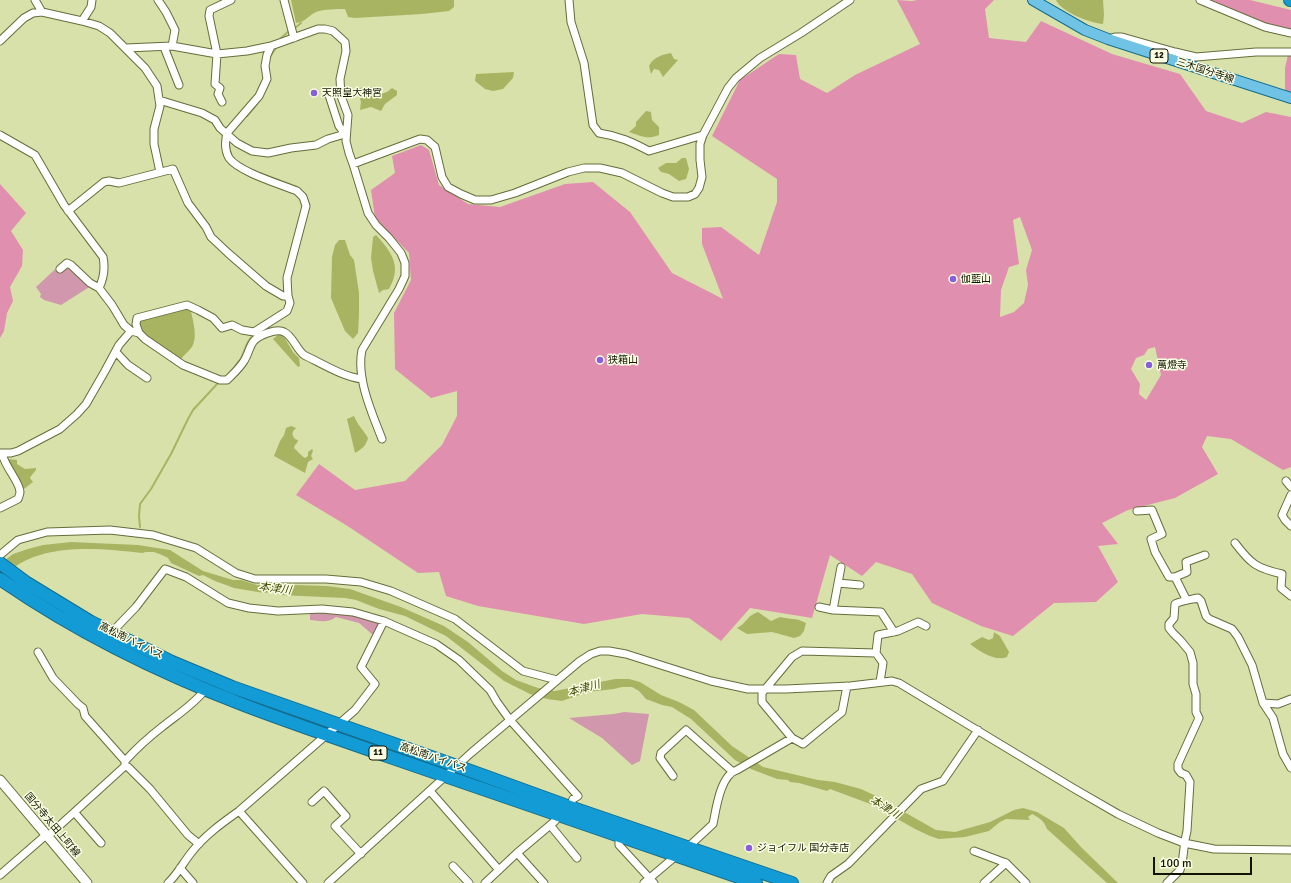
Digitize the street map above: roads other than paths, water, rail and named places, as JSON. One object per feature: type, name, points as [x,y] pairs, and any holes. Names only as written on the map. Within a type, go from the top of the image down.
[{"type":"highway","name":"高松南バイパス","points":[[0,563],[27,583],[91,622],[172,662],[232,687],[570,807],[792,883]]},
{"type":"highway","name":"高松南バイパス","points":[[0,579],[51,612],[104,642],[166,673],[205,690],[245,706],[559,816],[756,883]]},
{"type":"main road","name":"三木国分寺線","points":[[1032,0],[1085,30],[1108,39],[1291,98]]},
{"type":"main road","name":"国分寺太田上町線","points":[[0,780],[87,883]]},
{"type":"street","points":[[35,0],[42,12]]},
{"type":"street","points":[[82,21],[91,7],[92,0]]},
{"type":"street","points":[[158,0],[175,30],[172,46]]},
{"type":"street","points":[[222,102],[218,94],[220,88],[215,84],[218,54],[209,16],[210,10],[231,0]]},
{"type":"street","points":[[284,0],[294,38]]},
{"type":"street","points":[[569,0],[571,22],[584,62],[593,125],[599,133],[615,135],[633,142],[649,151],[703,135]]},
{"type":"street","points":[[353,164],[420,139],[428,140],[436,147],[442,178],[448,187],[475,200],[491,200],[515,193],[568,172],[584,168],[600,168],[622,173],[673,197],[688,197],[695,194],[700,188],[702,177],[700,144],[703,135],[728,88],[740,74],[760,58],[850,0]]},
{"type":"street","points":[[1200,0],[1231,14],[1291,33]]},
{"type":"street","points":[[0,41],[24,18],[33,12],[42,12],[82,21],[99,26],[110,33],[145,68],[157,86],[160,106],[154,129],[154,144],[160,172]]},
{"type":"street","points":[[126,48],[172,46],[218,54],[247,51],[271,46],[318,28],[333,31],[344,42],[346,51],[340,79],[340,96],[348,115],[346,134],[347,147],[368,213],[376,225],[401,253],[405,263],[404,276],[399,289],[362,350],[360,361],[362,379],[382,439]]},
{"type":"street","points":[[1108,39],[1122,37],[1196,57],[1256,52],[1291,52]]},
{"type":"street","points":[[0,508],[18,498],[20,492],[18,484],[3,460],[1,453],[18,451],[60,429],[77,414],[86,404],[119,345],[135,332],[137,318],[187,305],[212,318],[222,328],[232,325],[242,330],[254,332],[287,310],[290,303],[287,278],[306,206],[303,197],[297,191],[234,164],[228,156],[225,140],[227,133],[259,96],[267,79],[265,66],[267,55],[271,46]]},
{"type":"street","points":[[164,47],[179,85]]},
{"type":"street","points":[[328,92],[339,126],[346,134]]},
{"type":"street","points":[[159,100],[202,113],[215,120],[220,128],[237,143],[252,151],[268,153],[316,145],[328,139],[346,134]]},
{"type":"street","points":[[0,135],[35,155],[68,211],[103,257],[103,280],[99,288]]},
{"type":"street","points":[[68,211],[104,182],[119,183],[173,169],[188,202],[218,244],[266,286],[283,296],[288,296]]},
{"type":"street","points":[[60,269],[67,263],[71,265],[90,283],[99,288],[112,305],[124,325],[183,365],[220,380],[227,380],[238,369],[245,360],[254,340],[275,330],[283,331],[289,336],[299,351],[304,355],[345,375],[362,379]]},
{"type":"street","points":[[116,352],[128,364],[147,378]]},
{"type":"street","points":[[1286,481],[1291,487]]},
{"type":"street","points":[[1291,495],[1282,515],[1291,526]]},
{"type":"street","points":[[1137,511],[1152,510],[1162,534],[1151,539],[1155,552],[1168,577],[1175,577],[1187,572],[1186,562],[1205,555]]},
{"type":"street","points":[[0,554],[18,540],[46,532],[110,530],[153,535],[196,548],[236,573],[255,579],[326,579],[361,582],[391,591],[455,619],[524,671],[556,681]]},
{"type":"street","points":[[1235,543],[1255,566],[1266,571],[1282,574],[1281,588],[1291,596]]},
{"type":"street","points":[[834,610],[841,567]]},
{"type":"street","points":[[112,632],[136,607],[165,569],[186,577],[228,602],[250,608],[278,611],[322,609],[353,612],[384,621],[436,644],[460,660],[490,690],[510,720],[578,796],[573,799],[570,807]]},
{"type":"street","points":[[1175,577],[1186,599]]},
{"type":"street","points":[[838,582],[860,585]]},
{"type":"street","points":[[1167,883],[1180,870],[1187,831],[1190,782],[1186,775],[1181,773],[1178,769],[1178,764],[1199,718],[1196,712],[1196,694],[1193,684],[1193,663],[1190,652],[1169,628],[1169,624],[1174,618],[1175,604],[1186,599],[1189,600],[1198,598],[1201,601],[1206,616],[1209,619],[1232,629],[1252,665],[1263,703],[1273,718],[1283,754],[1291,768]]},
{"type":"street","points":[[819,607],[834,610],[881,612],[894,632]]},
{"type":"street","points":[[168,883],[173,879],[204,838],[220,824],[239,811],[355,710],[375,684],[360,667],[384,621]]},
{"type":"street","points":[[880,682],[883,663],[876,653],[878,634],[898,631],[918,622],[926,626]]},
{"type":"street","points":[[328,883],[510,720],[584,658],[600,651],[626,654],[711,681],[748,689],[847,686],[892,681],[899,683],[1118,814],[1158,833],[1184,843],[1214,849],[1291,850]]},
{"type":"street","points":[[38,652],[53,678],[83,708],[85,716],[125,764],[142,780],[188,835],[199,844]]},
{"type":"street","points":[[847,686],[842,712],[803,744],[792,738],[762,702],[762,693],[792,657],[802,652],[876,653]]},
{"type":"street","points":[[1,873],[75,813],[125,764],[137,748],[183,712],[199,698],[205,690]]},
{"type":"street","points":[[1263,703],[1278,704],[1291,699]]},
{"type":"street","points":[[673,776],[660,758],[661,753],[686,730],[735,771]]},
{"type":"street","points":[[827,883],[831,876],[848,864],[921,789],[943,780],[978,730]]},
{"type":"street","points":[[619,836],[619,845],[649,881],[714,824],[717,803],[726,778],[735,771],[792,738]]},
{"type":"street","points":[[312,802],[324,790],[346,816],[335,826],[361,854]]},
{"type":"street","points":[[430,791],[499,870]]},
{"type":"street","points":[[239,811],[303,883]]},
{"type":"street","points":[[75,813],[101,843]]},
{"type":"street","points":[[485,883],[559,816]]},
{"type":"street","points":[[550,825],[577,858]]},
{"type":"street","points":[[974,851],[1006,862],[1026,883]]},
{"type":"street","points":[[517,853],[544,883]]},
{"type":"street","points":[[984,883],[1006,862]]},
{"type":"street","points":[[453,866],[469,883]]},
{"type":"street","points":[[180,868],[193,883]]},
{"type":"water","points":[[291,0],[454,0],[454,7],[449,11],[422,14],[355,18],[348,17],[345,9],[326,10],[316,12],[304,20],[296,23]]},
{"type":"water","points":[[1056,0],[1103,0],[1103,24],[1091,22],[1070,13]]},
{"type":"water","points":[[671,53],[674,59],[678,60],[663,77],[659,70],[654,69],[651,74],[649,66],[653,60]]},
{"type":"water","points":[[514,72],[513,78],[503,89],[493,91],[485,89],[475,81],[476,74]]},
{"type":"water","points":[[372,87],[381,94],[392,88],[397,91],[397,95],[385,104],[381,111],[371,107],[360,110],[361,102],[357,88]]},
{"type":"water","points":[[646,111],[651,112],[652,120],[659,127],[659,135],[647,137],[629,132],[636,126],[636,122]]},
{"type":"water","points":[[682,158],[686,158],[689,169],[686,179],[679,181],[669,174],[661,172],[658,168],[666,163],[676,163]]},
{"type":"water","points":[[376,235],[391,254],[395,265],[394,278],[389,289],[383,290],[379,293],[371,258],[373,237]]},
{"type":"water","points":[[339,240],[345,240],[350,255],[354,260],[359,293],[358,333],[353,339],[345,331],[331,298],[332,257],[335,245]]},
{"type":"water","points":[[187,309],[191,311],[195,339],[192,347],[181,359],[146,336],[140,324],[141,321]]},
{"type":"water","points":[[281,334],[299,358],[300,366],[298,367],[273,339]]},
{"type":"water","points":[[354,416],[368,438],[363,447],[355,453],[347,419]]},
{"type":"water","points":[[291,426],[296,428],[293,434],[295,439],[298,440],[294,448],[305,458],[308,456],[308,452],[312,449],[313,451],[311,456],[313,459],[308,462],[305,473],[274,456],[286,428]]},
{"type":"water","points":[[9,459],[17,460],[17,464],[25,469],[36,468],[30,478],[33,482],[24,489],[9,463]]},
{"type":"water","name":"本津川","points":[[71,542],[138,545],[170,550],[203,571],[257,585],[283,587],[295,585],[327,586],[350,589],[401,607],[444,626],[468,642],[502,671],[516,680],[538,688],[555,691],[615,679],[629,679],[640,682],[661,695],[694,710],[732,746],[763,767],[861,789],[936,830],[955,832],[990,822],[1014,810],[1023,808],[1037,812],[1064,828],[1118,883],[1107,883],[1047,829],[1041,820],[1032,814],[1028,817],[1030,820],[1006,819],[989,831],[965,837],[939,839],[915,829],[873,805],[830,789],[827,791],[790,782],[788,780],[777,779],[751,769],[735,760],[691,719],[672,707],[646,699],[639,691],[632,687],[588,692],[562,701],[547,699],[530,694],[504,681],[446,636],[405,616],[379,609],[356,600],[345,598],[280,595],[277,591],[264,593],[234,588],[203,575],[199,576],[171,563],[168,558],[154,552],[142,553],[86,549],[48,553],[30,559],[14,567],[0,580],[0,564],[13,554],[43,545]]},
{"type":"water","points":[[758,612],[771,621],[780,617],[802,621],[806,623],[804,631],[800,636],[794,638],[772,632],[747,634],[737,628],[751,615]]},
{"type":"water","points":[[994,632],[1000,636],[1009,652],[1007,657],[992,657],[982,653],[970,644],[982,637],[989,640],[993,638]]},
{"type":"waterway","points":[[295,28],[301,23]]},
{"type":"waterway","points":[[280,39],[290,30]]},
{"type":"waterway","points":[[270,57],[276,48]]},
{"type":"waterway","points":[[247,116],[257,104]]},
{"type":"waterway","points":[[260,173],[297,187]]},
{"type":"waterway","points":[[234,368],[242,357],[250,339],[255,335]]},
{"type":"waterway","points":[[140,527],[140,504],[151,489],[171,454],[193,410],[218,383]]},
{"type":"place","name":"天照皇大神宮","points":[[314,93]]},
{"type":"place","name":"伽藍山","points":[[953,279]]},
{"type":"place","name":"狭箱山","points":[[600,360]]},
{"type":"place","name":"萬燈寺","points":[[1149,365]]},
{"type":"place","name":"ジョイフル 国分寺店","points":[[749,848]]}]
